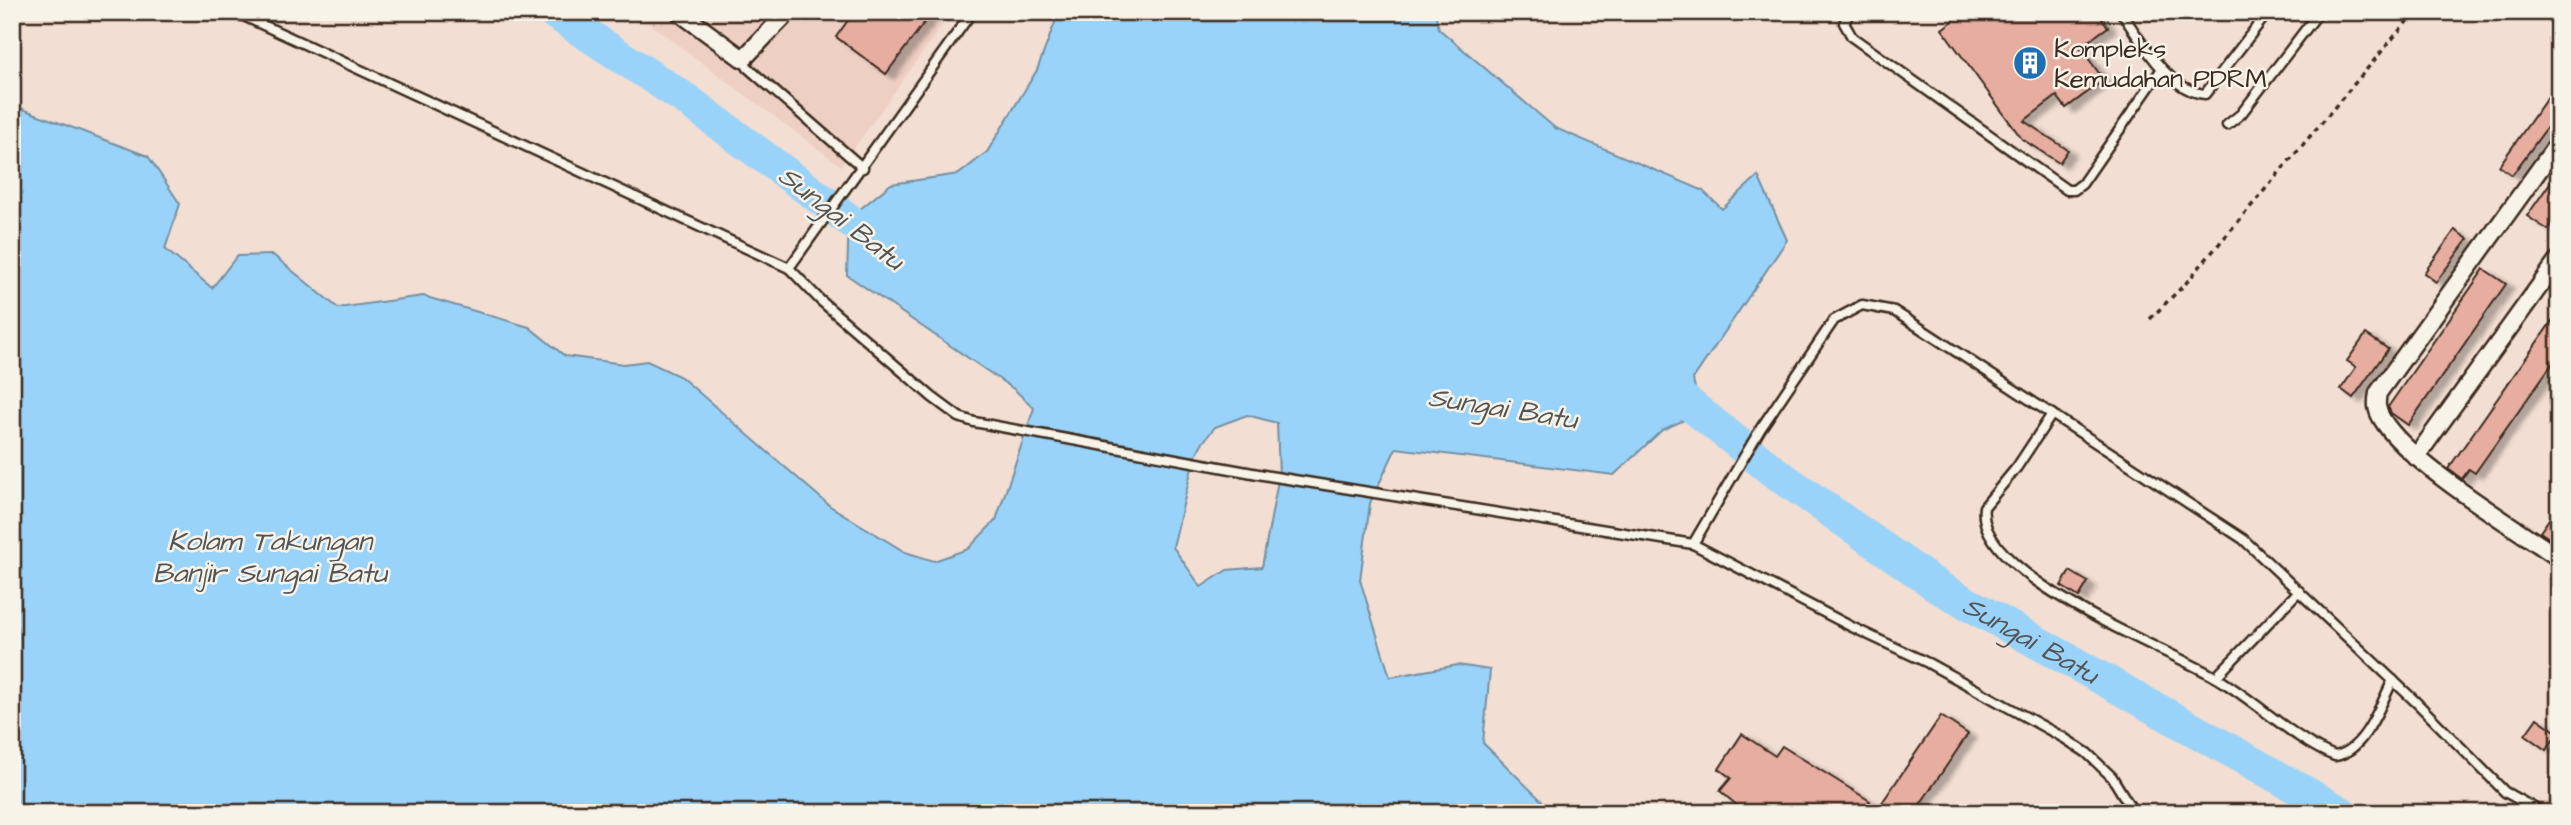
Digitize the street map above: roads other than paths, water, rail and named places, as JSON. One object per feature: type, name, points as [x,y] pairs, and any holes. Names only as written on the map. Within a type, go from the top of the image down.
[{"type":"street","points":[[679,12],[743,59],[788,12]]},
{"type":"street","points":[[2559,142],[2378,393],[2376,406],[2382,420],[2416,457],[2559,558]]},
{"type":"street","points":[[2416,457],[2559,259]]},
{"type":"lane","points":[[235,12],[789,268],[820,300],[947,409],[974,422],[1269,476],[1693,544],[1852,627],[1928,663],[2087,752],[2112,777],[2134,813]]},
{"type":"lane","points":[[789,268],[816,235],[972,12]]},
{"type":"lane","points":[[1850,12],[1844,23],[1852,37],[2067,190],[2074,190],[2082,184],[2161,70]]},
{"type":"lane","points":[[2121,12],[2161,70],[2197,93],[2205,94],[2268,12]]},
{"type":"lane","points":[[2227,125],[2241,114],[2319,12]]},
{"type":"lane","points":[[743,59],[748,68],[863,168]]},
{"type":"lane","points":[[1693,544],[1761,429],[1833,320],[1861,305],[1894,310],[2244,539],[2505,792],[2543,813]]},
{"type":"lane","points":[[2052,414],[2017,467],[1983,507],[1989,531],[2014,565],[2053,593],[2216,677],[2335,756],[2352,750],[2393,681]]},
{"type":"lane","points":[[2216,677],[2299,591]]},
{"type":"water","name":"Kolam Takungan Banjir Sungai Batu","points":[[1059,12],[1435,12],[1439,29],[1555,128],[1702,190],[1722,209],[1758,176],[1787,240],[1693,379],[1700,413],[1662,430],[1614,475],[1396,448],[1370,503],[1360,580],[1390,677],[1458,665],[1490,670],[1483,743],[1554,813],[12,813],[12,105],[148,156],[180,204],[165,249],[212,288],[237,256],[273,255],[338,308],[423,296],[529,327],[565,356],[624,364],[647,361],[681,377],[830,506],[905,552],[934,561],[968,549],[996,520],[1034,408],[1015,390],[847,275],[849,218],[891,184],[959,174],[987,152],[1037,70]],"holes":[[[1247,415],[1277,423],[1279,475],[1262,567],[1227,570],[1201,587],[1173,547],[1194,459],[1215,427]]]},
{"type":"waterway","name":"Sungai Batu","points":[[553,12],[687,100],[883,245]]},
{"type":"waterway","name":"Sungai Batu","points":[[1661,406],[1684,400],[1773,471],[1940,588],[2342,813]]},
{"type":"waterway","points":[[2300,813],[2319,800]]},
{"type":"place","name":"Kompleks Kemudahan PDRM","points":[[2030,63]]}]
